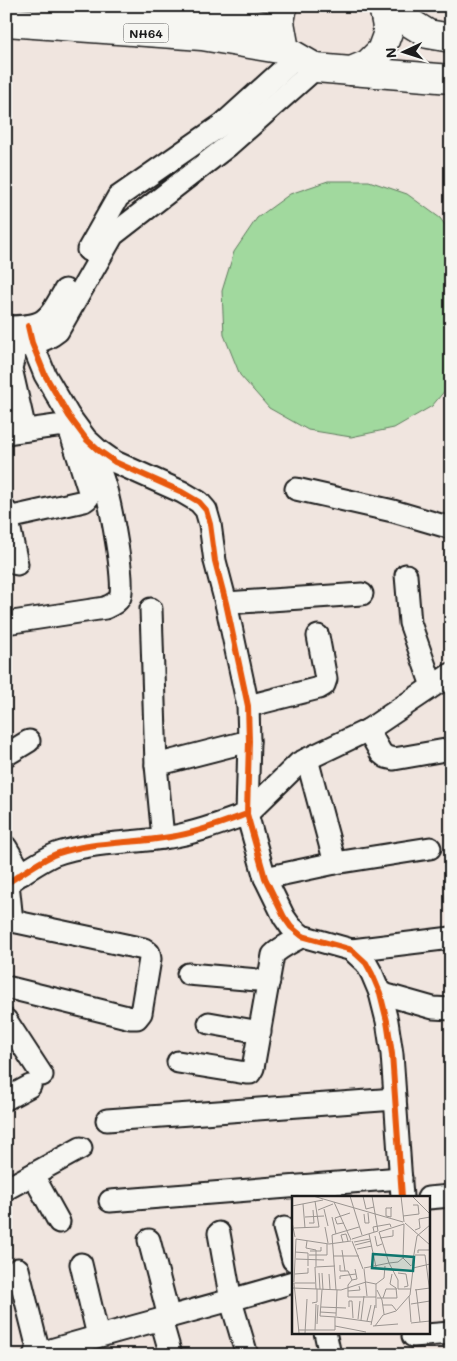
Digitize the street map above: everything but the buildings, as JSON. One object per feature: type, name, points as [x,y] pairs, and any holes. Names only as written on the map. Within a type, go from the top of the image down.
[{"type":"highway","points":[[383,6],[443,38]]},
{"type":"highway","points":[[351,71],[368,64],[381,51],[388,32],[383,6]]},
{"type":"highway","name":"NH64","points":[[6,22],[292,42],[351,71],[451,79]]},
{"type":"main road","points":[[71,6],[206,13],[292,42]]},
{"type":"main road","points":[[416,76],[451,67]]},
{"type":"street","points":[[18,337],[41,342],[58,331],[112,235],[228,145],[292,42]]},
{"type":"street","points":[[18,337],[11,368],[16,431],[65,426],[70,431],[89,491],[88,498],[84,500],[7,515],[18,564]]},
{"type":"street","points":[[18,337],[45,375],[59,402],[86,439],[115,462],[182,492],[199,502],[206,510],[210,524],[215,561],[248,706],[247,814],[265,878],[291,928],[302,936],[352,950],[451,938]]},
{"type":"street","points":[[6,623],[105,608],[117,602],[121,595],[122,580],[108,499],[104,482],[86,439]]},
{"type":"street","points":[[296,489],[393,511],[451,528]]},
{"type":"street","points":[[12,880],[53,855],[74,848],[164,838],[197,831],[247,814],[299,763],[368,730],[446,678],[410,623],[406,575]]},
{"type":"street","points":[[226,603],[362,594]]},
{"type":"street","points":[[151,609],[156,765],[164,838]]},
{"type":"street","points":[[248,706],[319,688],[324,684],[326,679],[318,636]]},
{"type":"street","points":[[368,730],[381,754],[386,758],[394,759],[451,749]]},
{"type":"street","points":[[6,755],[29,741]]},
{"type":"street","points":[[156,765],[249,742]]},
{"type":"street","points":[[307,759],[335,863]]},
{"type":"street","points":[[6,847],[12,880],[9,922],[144,949],[149,953],[150,959],[141,1013],[138,1018],[131,1018],[6,987]]},
{"type":"street","points":[[265,878],[335,863],[430,848]]},
{"type":"street","points":[[178,1062],[246,1074],[250,1073],[253,1068],[273,956],[278,950],[302,936]]},
{"type":"street","points":[[110,1202],[402,1188],[392,1054],[387,1021],[380,993],[372,974],[366,963],[352,950]]},
{"type":"street","points":[[188,974],[270,981]]},
{"type":"street","points":[[380,993],[433,1008],[451,1009]]},
{"type":"street","points":[[6,1020],[36,1081],[6,1099]]},
{"type":"street","points":[[209,1023],[260,1032]]},
{"type":"street","points":[[107,1120],[395,1098]]},
{"type":"street","points":[[6,1189],[81,1148]]},
{"type":"street","points":[[33,1175],[59,1222]]},
{"type":"street","points":[[430,1198],[451,1196]]},
{"type":"street","points":[[284,1228],[292,1256]]},
{"type":"street","points":[[219,1233],[231,1301],[247,1355]]},
{"type":"street","points":[[149,1240],[171,1355]]},
{"type":"street","points":[[81,1264],[88,1344]]},
{"type":"street","points":[[18,1269],[37,1354],[88,1344],[165,1318],[292,1282]]},
{"type":"street","points":[[413,1341],[451,1333]]},
{"type":"street","points":[[325,1334],[330,1355]]},
{"type":"green space","points":[[328,181],[369,181],[407,194],[440,218],[451,233],[451,383],[432,406],[394,428],[351,437],[308,430],[269,408],[240,375],[224,335],[222,291],[234,252],[257,218],[290,194]]},
{"type":"cycle path","points":[[28,326],[32,343],[45,375],[69,416],[86,439],[115,462],[182,492],[199,502],[206,510],[210,524],[215,561],[248,706],[247,814]]},
{"type":"cycle path","points":[[6,884],[56,854],[84,847],[180,835],[247,814],[265,878],[291,927],[302,936],[352,950],[366,963],[380,993],[392,1054],[402,1196]]}]
